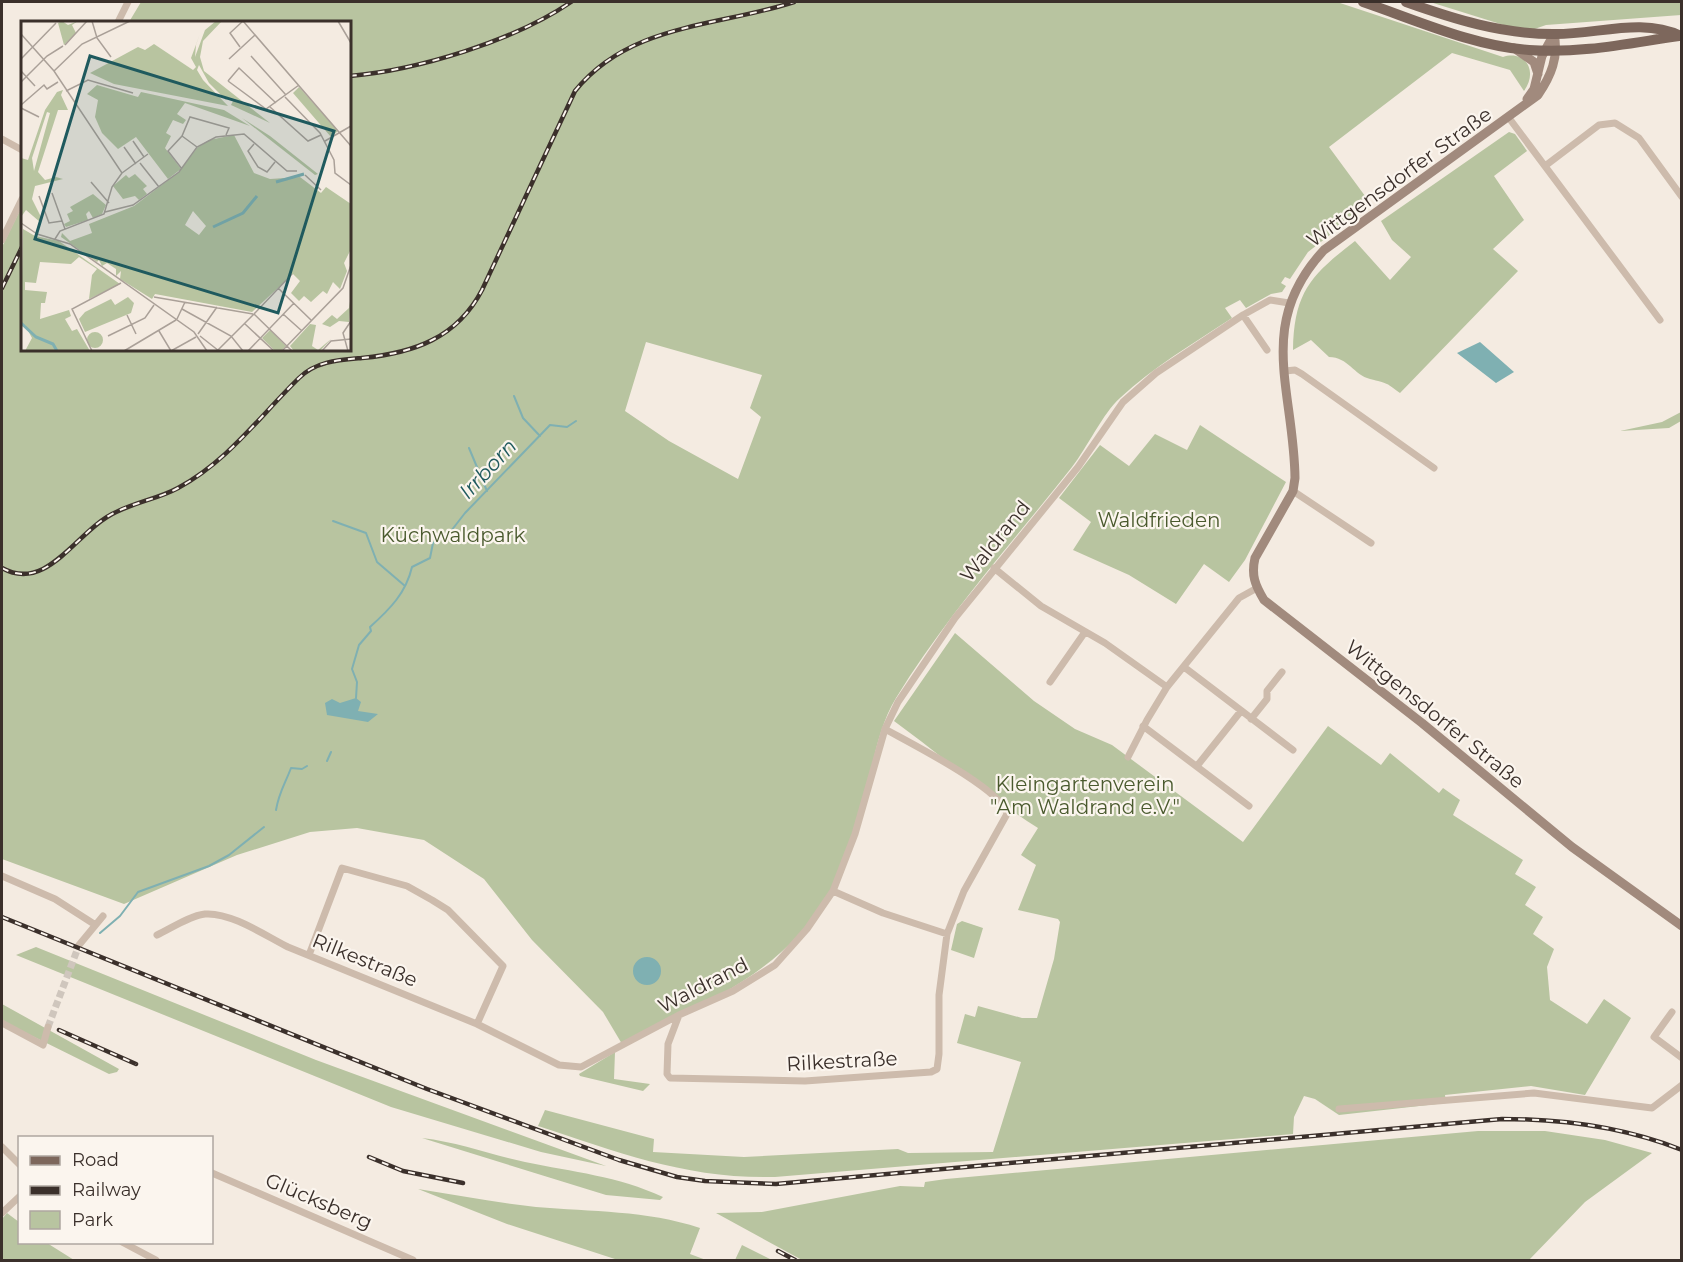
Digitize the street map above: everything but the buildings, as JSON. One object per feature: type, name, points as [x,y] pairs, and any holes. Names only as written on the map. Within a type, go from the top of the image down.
[{"type":"main road","points":[[1363,2],[1452,32],[1514,48],[1557,51],[1680,36]]},
{"type":"main road","points":[[1406,2],[1494,29],[1554,34],[1652,27],[1680,36]]},
{"type":"street","points":[[118,21],[128,2]]},
{"type":"street","points":[[1554,34],[1557,51]]},
{"type":"street","name":"Wittgensdorfer Straße","points":[[1522,106],[1534,89],[1545,51],[1554,34]]},
{"type":"street","points":[[1514,48],[1534,62],[1538,76]]},
{"type":"street","name":"Wittgensdorfer Straße","points":[[1557,51],[1544,85],[1538,94],[1509,118],[1324,250],[1308,268],[1289,303],[1283,333],[1295,462],[1293,491],[1255,558],[1252,571],[1257,588],[1270,605],[1422,723],[1563,841],[1682,926]]},
{"type":"street","points":[[1509,118],[1660,320]]},
{"type":"street","points":[[1545,166],[1599,125],[1615,123],[1638,138],[1682,197]]},
{"type":"street","points":[[2,139],[21,149]]},
{"type":"street","points":[[2,240],[21,201]]},
{"type":"street","name":"Waldrand","points":[[559,1065],[581,1067],[679,1015],[733,991],[775,965],[807,929],[833,891],[855,834],[885,729],[898,702],[994,568],[1077,467],[1123,402],[1156,373],[1243,315],[1270,300],[1289,303]]},
{"type":"street","points":[[1243,315],[1268,350]]},
{"type":"street","points":[[1285,371],[1295,370],[1302,374],[1434,468]]},
{"type":"street","points":[[1293,491],[1371,543]]},
{"type":"street","points":[[994,568],[1041,606],[1128,657],[1167,687]]},
{"type":"street","points":[[1128,757],[1143,726],[1167,687],[1239,598],[1257,588]]},
{"type":"street","points":[[1050,682],[1086,632]]},
{"type":"street","points":[[1184,667],[1293,750]]},
{"type":"street","points":[[1251,719],[1267,699],[1267,691],[1282,672]]},
{"type":"street","points":[[1197,766],[1240,711]]},
{"type":"street","points":[[1143,726],[1250,806]]},
{"type":"street","points":[[833,891],[883,913],[947,934],[964,891],[1006,814],[1002,804],[993,796],[936,755],[885,729]]},
{"type":"street","points":[[309,955],[342,868],[407,886],[448,910],[503,966],[477,1024]]},
{"type":"street","points":[[2,876],[55,899],[94,924]]},
{"type":"street","name":"Rilkestraße","points":[[157,935],[195,916],[215,914],[261,931],[275,941],[477,1024],[559,1065]]},
{"type":"street","points":[[79,945],[102,916]]},
{"type":"street","name":"Rilkestraße","points":[[679,1015],[668,1044],[667,1074],[670,1078],[714,1081],[832,1080],[931,1072],[937,1069],[939,1054],[939,995],[947,934]]},
{"type":"street","points":[[1672,1012],[1654,1037],[1682,1058]]},
{"type":"street","points":[[2,1023],[43,1045],[48,1027]]},
{"type":"street","points":[[1339,1109],[1534,1093],[1652,1108],[1682,1085]]},
{"type":"street","points":[[2,1147],[18,1163]]},
{"type":"street","name":"Glücksberg","points":[[213,1173],[413,1260]]},
{"type":"street","points":[[2,1214],[18,1198]]},
{"type":"street","points":[[126,1244],[156,1260]]},
{"type":"green space","name":"Küchwaldpark","points":[[141,2],[1337,2],[1503,57],[1517,56],[1527,64],[1530,76],[1524,91],[1510,70],[1452,53],[1329,147],[1368,200],[1355,208],[1358,213],[1308,252],[1290,279],[1285,277],[1281,283],[1286,286],[1282,292],[1271,294],[1246,308],[1240,300],[1225,308],[1232,318],[1146,376],[1107,412],[1078,459],[958,609],[896,698],[883,725],[864,797],[837,880],[813,918],[791,943],[740,983],[683,1015],[622,1044],[603,1012],[532,940],[484,879],[424,840],[357,828],[310,832],[237,855],[124,904],[2,859],[2,247],[21,209],[21,351],[351,351],[351,21],[130,21]],"holes":[[[646,342],[762,375],[750,408],[761,417],[738,479],[669,441],[625,411]]]},
{"type":"green space","points":[[1430,2],[1681,2],[1681,15],[1546,25],[1526,32]]},
{"type":"green space","points":[[1509,132],[1515,134],[1527,151],[1494,176],[1524,220],[1493,249],[1518,271],[1400,393],[1386,383],[1364,377],[1341,360],[1329,357],[1311,340],[1293,350],[1294,330],[1301,299],[1316,275],[1355,241],[1390,280],[1411,257],[1392,240],[1381,221]]},
{"type":"green space","points":[[1681,412],[1681,421],[1669,428],[1620,431],[1662,422]]},
{"type":"green space","name":"Waldfrieden","points":[[1200,425],[1286,482],[1245,560],[1229,582],[1204,564],[1176,604],[1129,575],[1073,550],[1091,522],[1059,498],[1100,445],[1129,466],[1155,434],[1187,450]]},
{"type":"green space","name":"Kleingartenverein \"Am Waldrand e.V.\"","points":[[955,633],[1034,701],[1075,729],[1112,745],[1243,842],[1328,726],[1381,765],[1390,753],[1439,793],[1443,788],[1460,800],[1453,815],[1523,860],[1515,874],[1536,887],[1525,905],[1543,917],[1533,934],[1554,949],[1547,967],[1550,1000],[1587,1024],[1604,999],[1631,1018],[1585,1095],[1531,1086],[1445,1095],[1446,1103],[1339,1115],[1315,1099],[1304,1096],[1294,1117],[1293,1134],[775,1177],[712,1174],[683,1169],[626,1155],[538,1126],[545,1110],[654,1139],[653,1152],[744,1157],[898,1149],[908,1153],[993,1152],[1021,1062],[957,1043],[965,1014],[975,1017],[978,1006],[1022,1018],[1037,1018],[1054,959],[1060,922],[1058,919],[1018,910],[1036,865],[1021,855],[1038,828],[894,721]]},
{"type":"green space","points":[[962,921],[983,928],[974,958],[951,950],[957,924]]},
{"type":"green space","points":[[36,947],[316,1060],[606,1166],[541,1152],[391,1107],[16,955]]},
{"type":"green space","points":[[2,1004],[119,1069],[109,1074],[2,1021]]},
{"type":"green space","points":[[615,1052],[614,1079],[650,1084],[643,1091],[580,1076],[579,1074]]},
{"type":"green space","points":[[1478,1131],[1545,1131],[1605,1140],[1652,1153],[1585,1202],[1529,1260],[802,1260],[716,1213],[762,1212],[900,1186],[924,1187],[925,1182],[946,1179]]},
{"type":"green space","points":[[422,1138],[612,1179],[663,1197],[660,1200],[606,1195]]},
{"type":"green space","points":[[418,1189],[521,1205],[639,1215],[680,1222],[700,1228],[690,1254],[706,1260],[618,1260],[507,1224]]},
{"type":"green space","points":[[7,1213],[18,1221],[18,1244],[49,1244],[74,1260],[2,1260],[2,1219]]},
{"type":"green space","points":[[742,1245],[772,1260],[735,1260]]},
{"type":"water","points":[[1480,342],[1514,372],[1496,383],[1457,353]]},
{"type":"water","points":[[356,698],[361,702],[358,711],[378,714],[368,722],[327,715],[325,703],[332,699],[340,703]]},
{"type":"water","points":[[647,957],[657,961],[661,971],[657,981],[647,985],[637,981],[633,971],[637,961]]},
{"type":"waterway","points":[[514,396],[523,418],[540,436]]},
{"type":"waterway","name":"Irrborn","points":[[356,698],[357,682],[352,669],[359,645],[371,631],[370,627],[401,593],[412,567],[430,558],[433,543],[451,531],[465,513],[550,425],[567,427],[576,421]]},
{"type":"waterway","points":[[469,448],[487,491]]},
{"type":"waterway","points":[[333,521],[366,533],[377,562],[405,586]]},
{"type":"waterway","points":[[327,761],[331,752]]},
{"type":"waterway","name":"Irrborn","points":[[276,810],[280,793],[291,768],[302,769],[307,766]]},
{"type":"waterway","points":[[100,933],[120,916],[138,892],[209,866],[229,855],[264,827]]},
{"type":"tunnel","points":[[48,1027],[79,945]]},
{"type":"railway","points":[[351,76],[405,67],[465,51],[522,29],[571,2]]},
{"type":"railway","points":[[2,568],[18,574],[32,573],[45,568],[107,517],[124,508],[170,492],[196,477],[228,452],[299,378],[313,368],[336,361],[399,352],[416,347],[447,331],[472,306],[482,290],[575,91],[597,69],[622,52],[676,30],[794,2]]},
{"type":"railway","points":[[2,288],[21,249]]},
{"type":"railway","points":[[2,917],[427,1089],[619,1160],[677,1177],[705,1181],[776,1184],[1502,1119],[1594,1126],[1638,1135],[1682,1150]]},
{"type":"railway","points":[[59,1030],[136,1064]]},
{"type":"railway","points":[[369,1157],[403,1171],[463,1183]]},
{"type":"railway","points":[[778,1251],[795,1260]]}]
